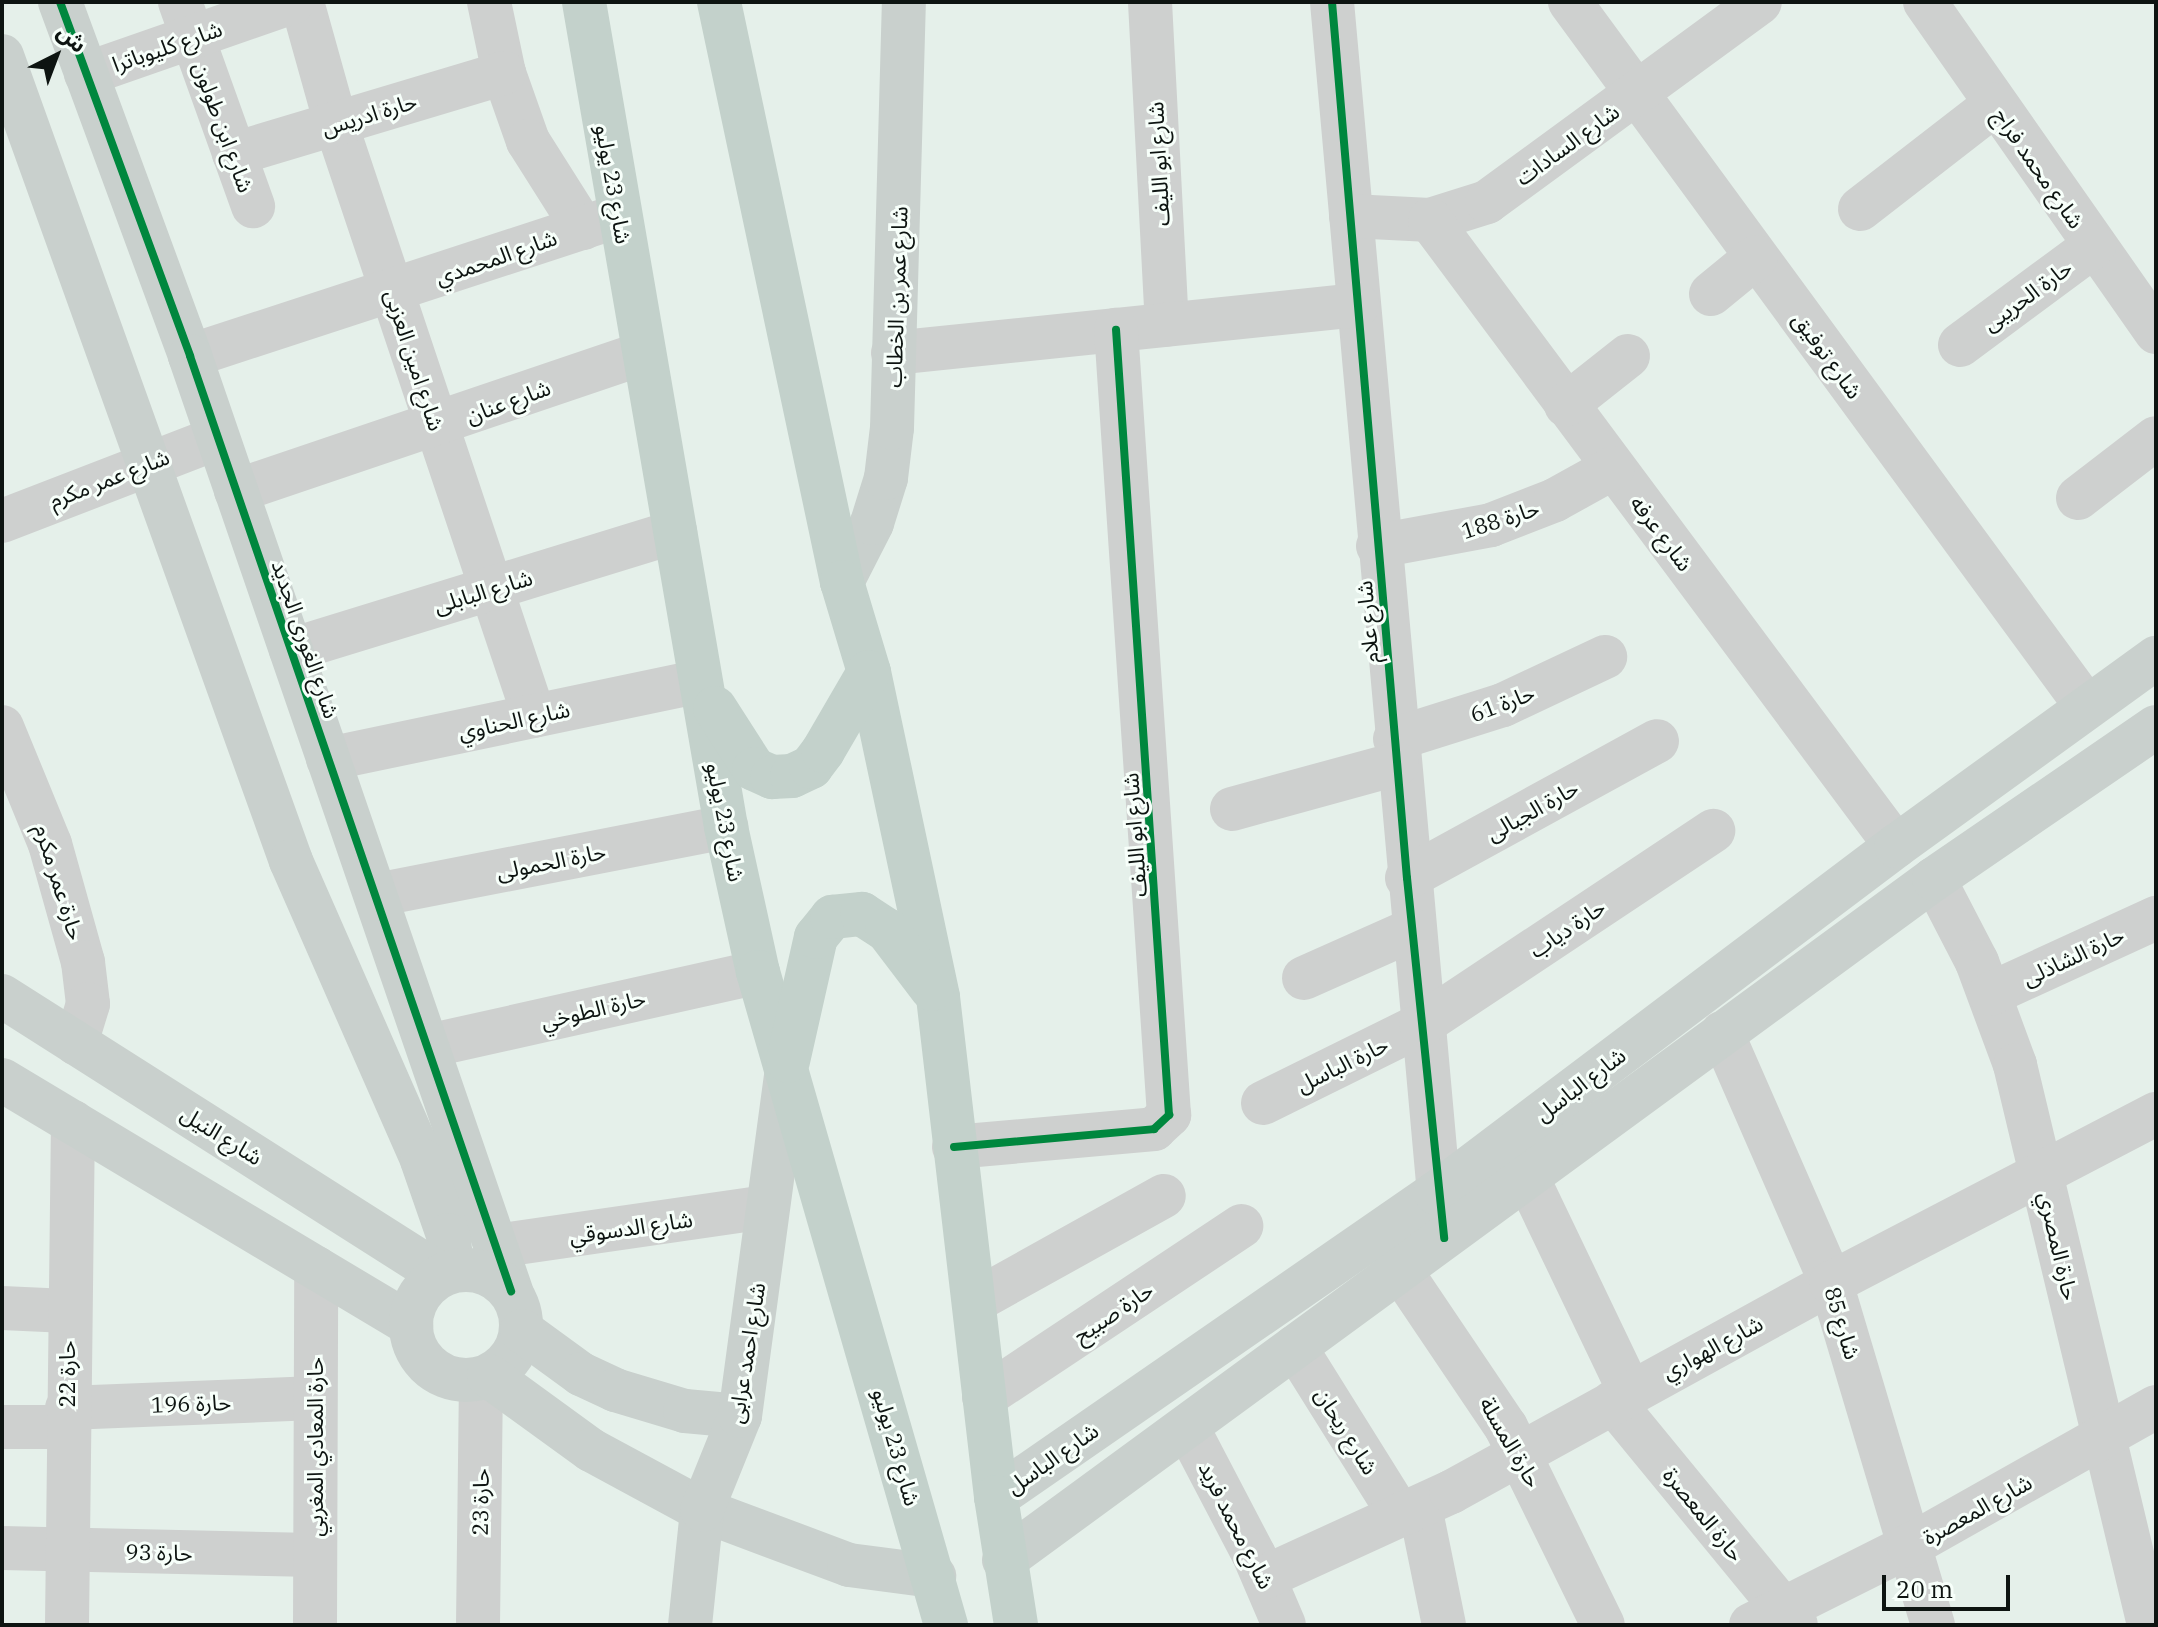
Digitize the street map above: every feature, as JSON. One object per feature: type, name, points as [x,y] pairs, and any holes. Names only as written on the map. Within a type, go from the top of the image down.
[{"type":"main road","name":"شارع الغورى الجديد","points":[[60,2],[190,356],[462,1144],[516,1311]]},
{"type":"main road","name":"شارع 23 يوليو","points":[[584,2],[601,222],[643,353],[726,827],[758,972],[786,1076],[821,1181],[946,1625]]},
{"type":"main road","points":[[719,2],[842,582],[869,672],[938,997],[996,1497],[1016,1625]]},
{"type":"main road","name":"شارع عمر بن الخطاب","points":[[842,582],[872,523],[886,478],[904,2]]},
{"type":"main road","points":[[2,56],[291,861],[422,1160],[448,1235],[447,1273]]},
{"type":"main road","name":"شارع الباسل","points":[[996,1497],[1436,1193],[1896,846],[2156,658]]},
{"type":"main road","points":[[700,681],[754,769],[772,777],[792,776],[811,767],[823,751],[869,672]]},
{"type":"main road","name":"شارع الباسل","points":[[1004,1560],[1934,879],[2156,727]]},
{"type":"main road","points":[[786,1076],[816,937],[832,917],[862,914],[887,930],[938,997]]},
{"type":"main road","name":"شارع النيل","points":[[2,996],[447,1273]]},
{"type":"main road","name":"شارع احمد عرابى","points":[[690,1625],[702,1510],[740,1416],[786,1076]]},
{"type":"main road","points":[[2,1080],[411,1325]]},
{"type":"main road","points":[[422,1160],[462,1144]]},
{"type":"main road","points":[[516,1311],[512,1358],[485,1378],[464,1381],[433,1370],[421,1357],[411,1325],[419,1296],[447,1273],[485,1273],[516,1311],[581,1374],[615,1390],[685,1411],[740,1416]]},
{"type":"main road","points":[[485,1378],[591,1450],[702,1510],[849,1565],[934,1576]]},
{"type":"street","name":"شارع كليوباترا","points":[[86,74],[185,20],[293,2]]},
{"type":"street","name":"شارع امين العزبى","points":[[302,2],[336,124],[534,716]]},
{"type":"street","name":"شارع 23 يوليو","points":[[489,2],[504,73],[528,141],[601,222]]},
{"type":"street","name":"شارع ابو الليف","points":[[1150,2],[1167,325]]},
{"type":"street","name":"شارع علام","points":[[1332,2],[1407,878],[1436,1193],[1444,1238]]},
{"type":"street","name":"شارع توفيق","points":[[1570,2],[2087,707]]},
{"type":"street","name":"شارع السادات","points":[[1351,216],[1430,220],[1487,202],[1760,2]]},
{"type":"street","name":"شارع محمد فراج","points":[[1925,2],[1994,105],[2156,332]]},
{"type":"street","name":"شارع ابن طولون","points":[[185,20],[253,206]]},
{"type":"street","name":"حارة ادريس","points":[[234,154],[504,73]]},
{"type":"street","points":[[1860,209],[1994,105]]},
{"type":"street","name":"شارع عرفه","points":[[1430,220],[1896,846]]},
{"type":"street","name":"شارع المحمدي","points":[[190,356],[601,222]]},
{"type":"street","name":"حارة الحريبى","points":[[1960,345],[2094,246]]},
{"type":"street","points":[[1711,294],[1756,257]]},
{"type":"street","points":[[893,353],[1358,305]]},
{"type":"street","name":"شارع ابو الليف","points":[[954,1147],[1154,1129],[1169,1115],[1116,330]]},
{"type":"street","name":"شارع عنان","points":[[236,491],[437,426],[643,353]]},
{"type":"street","points":[[1566,405],[1628,356]]},
{"type":"street","name":"شارع عمر مكرم","points":[[2,521],[217,438]]},
{"type":"street","points":[[2078,498],[2156,438]]},
{"type":"street","name":"حارة 188","points":[[1378,546],[1502,522],[1613,468]]},
{"type":"street","name":"شارع البابلى","points":[[291,650],[675,532]]},
{"type":"street","name":"حارة 61","points":[[1232,809],[1396,752],[1605,657]]},
{"type":"street","name":"شارع الحناوي","points":[[328,759],[700,681]]},
{"type":"street","name":"حارة عمر مكرم","points":[[2,727],[50,844],[83,962],[88,1004],[76,1043]]},
{"type":"street","name":"حارة الجبالى","points":[[1407,878],[1657,741]]},
{"type":"street","name":"حارة الحمولى","points":[[376,895],[726,827]]},
{"type":"street","name":"حارة دياب","points":[[1421,1025],[1713,831]]},
{"type":"street","name":"حارة المصري","points":[[1934,879],[1990,994],[2015,1065],[2149,1625]]},
{"type":"street","name":"حارة الشاذلى","points":[[1990,994],[2156,918]]},
{"type":"street","points":[[1304,978],[1412,930]]},
{"type":"street","name":"حارة الطوخي","points":[[428,1046],[758,972]]},
{"type":"street","name":"حارة الباسل","points":[[1263,1103],[1421,1025]]},
{"type":"street","name":"شارع 85","points":[[1722,1033],[1831,1283],[1933,1625]]},
{"type":"street","name":"شارع الهواري","points":[[1265,1577],[1410,1511],[1831,1283],[2156,1114]]},
{"type":"street","name":"حارة 22","points":[[67,1625],[68,1311],[73,1122]]},
{"type":"street","name":"حارة المعصرة","points":[[1527,1177],[1622,1397],[1777,1620]]},
{"type":"street","points":[[975,1301],[1164,1196]]},
{"type":"street","name":"شارع الدسوقي","points":[[496,1246],[766,1207]]},
{"type":"street","name":"حارة صبيح","points":[[984,1397],[1241,1226]]},
{"type":"street","name":"حارة المعادي المغربي","points":[[315,1625],[316,1268]]},
{"type":"street","name":"حارة المسلة","points":[[1400,1270],[1520,1453],[1603,1625]]},
{"type":"street","points":[[2,1308],[68,1311]]},
{"type":"street","name":"شارع ريحان","points":[[1295,1347],[1410,1511],[1439,1624]]},
{"type":"street","name":"حارة 23","points":[[478,1625],[485,1378]]},
{"type":"street","name":"حارة 196","points":[[67,1417],[315,1398]]},
{"type":"street","name":"شارع المعصرة","points":[[1777,1620],[2156,1407]]},
{"type":"street","points":[[2,1427],[67,1417]]},
{"type":"street","name":"شارع محمد فريد","points":[[1187,1427],[1265,1577],[1277,1623]]},
{"type":"street","name":"حارة 93","points":[[2,1548],[315,1555]]},
{"type":"cycle path","points":[[60,2],[190,356],[511,1291]]},
{"type":"cycle path","points":[[1332,2],[1407,878],[1444,1238]]},
{"type":"cycle path","points":[[954,1147],[1154,1129],[1169,1115],[1116,330]]}]
